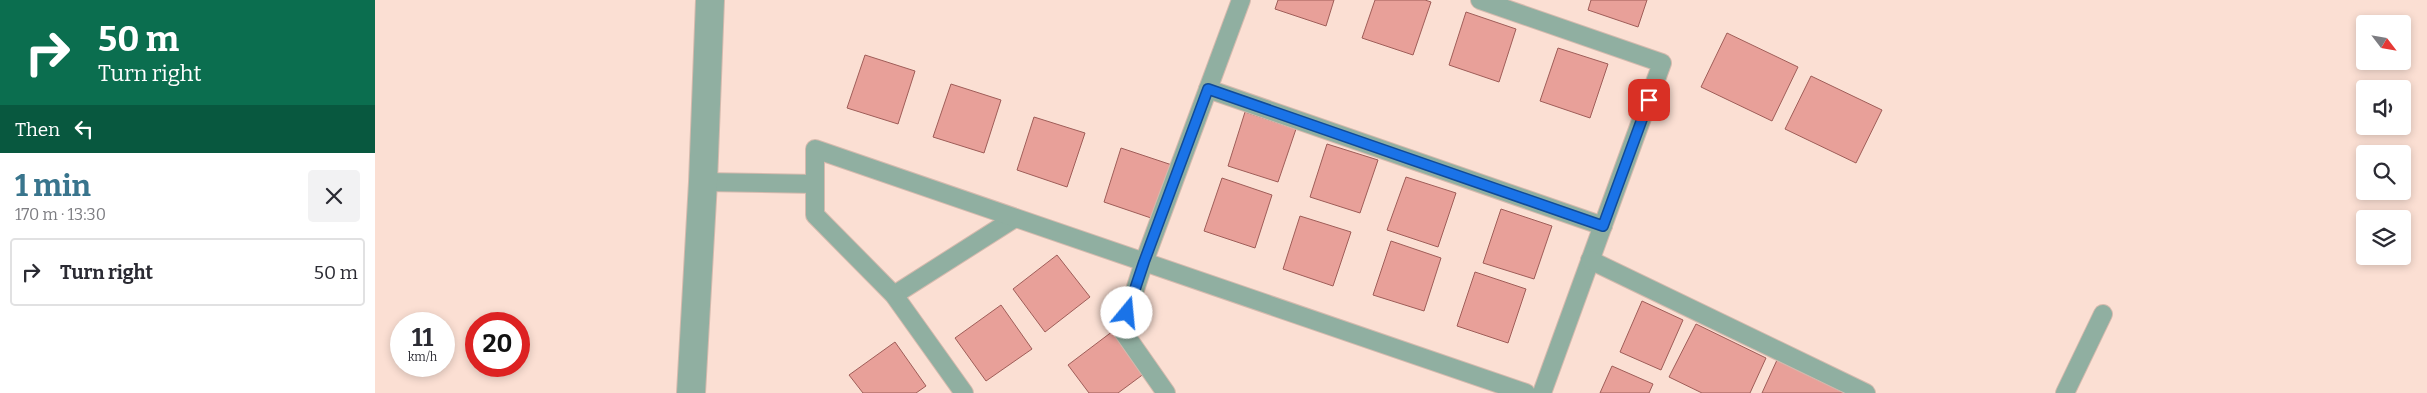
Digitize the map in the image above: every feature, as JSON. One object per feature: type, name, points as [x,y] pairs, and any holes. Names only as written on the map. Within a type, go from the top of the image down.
[{"type":"street","points":[[691,393],[703,182],[710,0]]},
{"type":"lane","points":[[1166,393],[1122,330],[1144,262],[1241,0]]},
{"type":"lane","points":[[1480,0],[1662,63],[1542,393]]},
{"type":"lane","points":[[1208,89],[1603,226]]},
{"type":"lane","points":[[964,393],[894,295],[815,215],[815,149],[1526,393]]},
{"type":"lane","points":[[703,182],[815,184]]},
{"type":"lane","points":[[894,295],[1015,218]]},
{"type":"lane","points":[[1590,260],[1866,393]]},
{"type":"lane","points":[[2065,393],[2103,314]]},
{"type":"building","points":[[1278,0],[1334,0],[1326,26],[1275,9]]},
{"type":"building","points":[[1375,0],[1425,0],[1431,2],[1413,55],[1362,38]]},
{"type":"building","points":[[1591,0],[1647,0],[1638,27],[1588,10]]},
{"type":"building","points":[[1466,12],[1516,29],[1499,82],[1449,65]]},
{"type":"building","points":[[1727,33],[1798,67],[1772,121],[1701,87]]},
{"type":"building","points":[[1558,48],[1608,64],[1590,118],[1540,101]]},
{"type":"building","points":[[865,55],[915,71],[898,124],[847,108]]},
{"type":"building","points":[[1811,76],[1882,110],[1856,163],[1785,129]]},
{"type":"building","points":[[951,84],[1001,100],[984,153],[933,137]]},
{"type":"building","points":[[1245,112],[1296,129],[1278,182],[1228,166]]},
{"type":"building","points":[[1034,117],[1085,133],[1067,187],[1017,170]]},
{"type":"building","points":[[1327,144],[1378,160],[1360,213],[1310,197]]},
{"type":"building","points":[[1121,148],[1172,165],[1154,219],[1104,202]]},
{"type":"building","points":[[1406,177],[1456,193],[1438,247],[1387,230]]},
{"type":"building","points":[[1222,178],[1272,195],[1255,248],[1204,231]]},
{"type":"building","points":[[1501,209],[1552,226],[1534,279],[1483,263]]},
{"type":"building","points":[[1300,216],[1351,232],[1333,286],[1283,269]]},
{"type":"building","points":[[1391,241],[1441,258],[1424,311],[1373,295]]},
{"type":"building","points":[[1057,255],[1090,297],[1045,332],[1013,289]]},
{"type":"building","points":[[1475,272],[1526,289],[1508,343],[1457,326]]},
{"type":"building","points":[[1642,301],[1683,320],[1661,370],[1620,352]]},
{"type":"building","points":[[1001,305],[1032,349],[986,381],[955,338]]},
{"type":"building","points":[[1696,324],[1766,358],[1750,393],[1702,393],[1669,377]]},
{"type":"building","points":[[1113,331],[1145,373],[1118,393],[1089,393],[1068,365]]},
{"type":"building","points":[[895,342],[926,386],[916,393],[863,393],[849,375]]},
{"type":"building","points":[[1777,360],[1845,393],[1762,393]]},
{"type":"building","points":[[1612,366],[1653,384],[1649,393],[1600,393]]},
{"type":"route","points":[[1127,313],[1208,89],[1603,226],[1649,100]]}]
